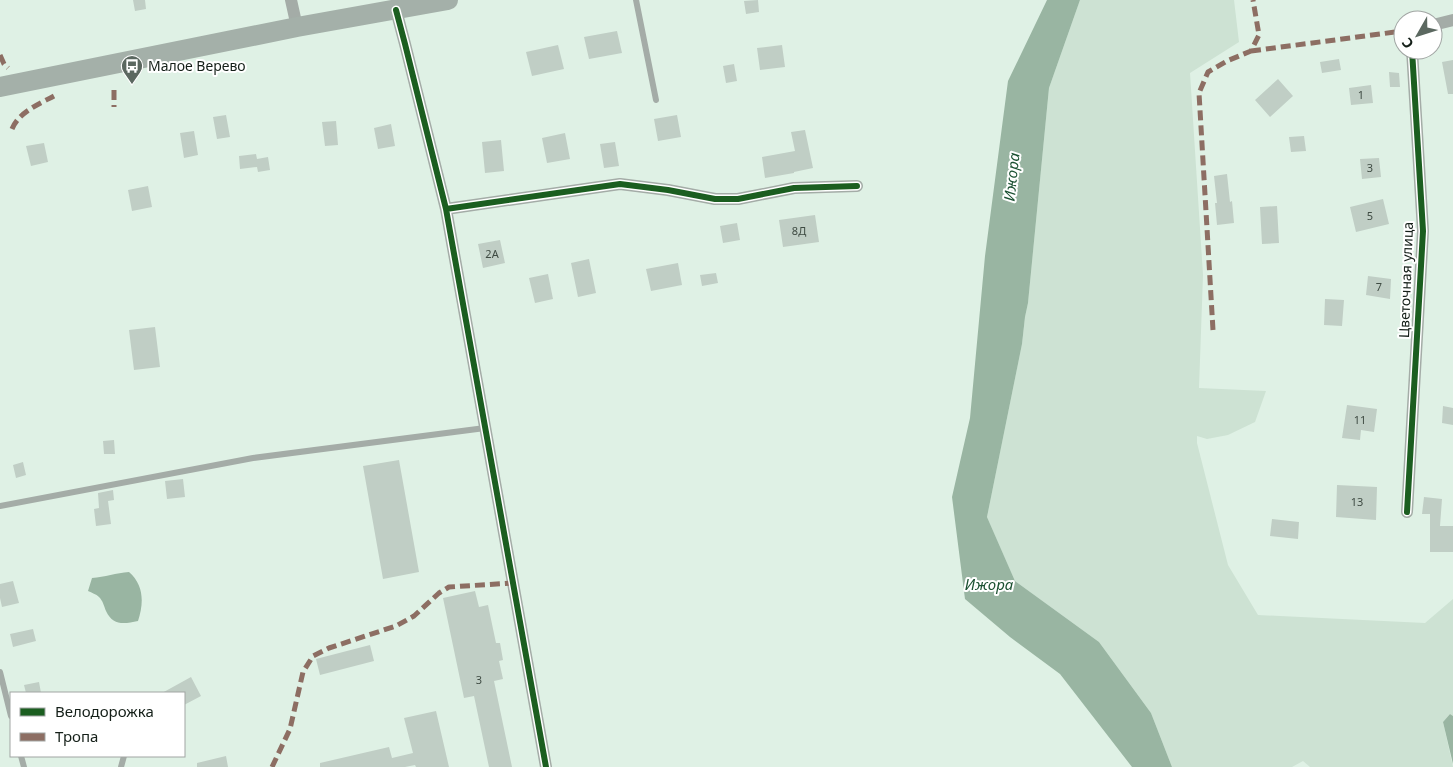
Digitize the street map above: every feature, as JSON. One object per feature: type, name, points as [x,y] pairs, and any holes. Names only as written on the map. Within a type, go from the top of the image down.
[{"type":"main road","points":[[0,87],[297,27],[448,0]]},
{"type":"street","points":[[291,0],[297,27]]},
{"type":"street","points":[[396,10],[446,209],[546,767]]},
{"type":"street","name":"Цветочная улица","points":[[1407,512],[1422,231],[1413,60]]},
{"type":"street","points":[[446,209],[620,184],[668,190],[715,199],[738,199],[794,188],[857,186]]},
{"type":"lane","points":[[636,0],[656,100]]},
{"type":"lane","points":[[0,506],[253,458],[486,428]]},
{"type":"lane","points":[[0,672],[10,712]]},
{"type":"shaded area","points":[[1080,0],[1234,0],[1239,42],[1190,73],[1203,275],[1199,388],[1266,391],[1255,422],[1228,435],[1207,439],[1197,436],[1197,443],[1228,565],[1258,615],[1425,623],[1453,599],[1453,716],[1450,714],[1443,722],[1453,767],[1310,767],[1303,761],[1292,767],[1172,767],[1151,713],[1099,642],[1015,581],[987,517],[1022,344],[1028,303],[1049,88]]},
{"type":"water","name":"Ижора","points":[[1047,0],[1080,0],[1049,88],[1028,303],[1022,344],[987,517],[1015,581],[1099,642],[1151,713],[1172,767],[1132,767],[1060,674],[1010,637],[965,599],[952,497],[970,418],[985,256],[1008,81]]},
{"type":"water","points":[[129,572],[140,588],[141,608],[138,621],[119,623],[109,616],[99,597],[88,591],[92,578]]},
{"type":"water","points":[[1450,714],[1453,716],[1453,764],[1443,722]]},
{"type":"building","points":[[133,0],[145,0],[146,9],[135,11]]},
{"type":"building","points":[[758,0],[759,12],[746,14],[744,1]]},
{"type":"building","points":[[617,31],[622,53],[589,59],[584,37]]},
{"type":"building","points":[[558,45],[564,69],[532,76],[526,52]]},
{"type":"building","points":[[782,45],[785,67],[760,70],[757,48]]},
{"type":"building","points":[[1339,59],[1341,70],[1322,73],[1320,62]]},
{"type":"building","points":[[1453,60],[1453,94],[1448,94],[1442,62]]},
{"type":"building","points":[[734,64],[737,81],[726,83],[723,66]]},
{"type":"building","points":[[1389,72],[1399,73],[1400,87],[1390,87]]},
{"type":"building","points":[[1278,79],[1293,96],[1270,117],[1255,100]]},
{"type":"building","points":[[1371,85],[1373,103],[1351,105],[1349,88]]},
{"type":"building","points":[[226,115],[230,137],[217,139],[213,117]]},
{"type":"building","points":[[677,115],[681,137],[658,141],[654,119]]},
{"type":"building","points":[[336,121],[338,145],[325,146],[322,122]]},
{"type":"building","points":[[391,124],[395,146],[378,149],[374,128]]},
{"type":"building","points":[[805,130],[813,168],[765,178],[762,157],[795,151],[791,132]]},
{"type":"building","points":[[194,131],[198,155],[184,158],[180,133]]},
{"type":"building","points":[[565,133],[570,159],[547,163],[542,138]]},
{"type":"building","points":[[1304,136],[1306,151],[1291,152],[1289,137]]},
{"type":"building","points":[[501,140],[504,171],[485,173],[482,142]]},
{"type":"building","points":[[615,142],[619,166],[604,168],[600,144]]},
{"type":"building","points":[[44,143],[48,162],[31,166],[26,146]]},
{"type":"building","points":[[256,154],[257,159],[268,157],[270,170],[258,172],[257,167],[240,169],[239,156]]},
{"type":"building","points":[[1379,158],[1381,177],[1362,179],[1360,159]]},
{"type":"building","points":[[1227,174],[1234,223],[1217,225],[1214,176]]},
{"type":"building","points":[[148,186],[152,207],[132,211],[128,190]]},
{"type":"building","points":[[1383,199],[1389,224],[1356,232],[1350,207]]},
{"type":"building","points":[[1277,206],[1279,243],[1262,244],[1260,207]]},
{"type":"building","points":[[815,215],[819,242],[783,247],[779,220]]},
{"type":"building","points":[[737,223],[740,240],[723,243],[720,226]]},
{"type":"building","points":[[500,240],[505,263],[483,268],[478,244]]},
{"type":"building","points":[[589,259],[596,293],[578,297],[571,263]]},
{"type":"building","points":[[678,263],[682,285],[651,291],[646,269]]},
{"type":"building","points":[[716,273],[718,283],[702,286],[700,275]]},
{"type":"building","points":[[548,274],[553,299],[535,303],[529,278]]},
{"type":"building","points":[[1368,276],[1391,279],[1390,299],[1366,295]]},
{"type":"building","points":[[1325,299],[1344,300],[1342,326],[1324,325]]},
{"type":"building","points":[[155,327],[160,367],[134,370],[129,330]]},
{"type":"building","points":[[1347,405],[1377,409],[1374,432],[1361,430],[1360,440],[1342,438]]},
{"type":"building","points":[[1443,406],[1453,408],[1453,425],[1442,423]]},
{"type":"building","points":[[114,440],[115,454],[104,454],[103,441]]},
{"type":"building","points":[[399,460],[419,572],[383,579],[363,466]]},
{"type":"building","points":[[23,462],[26,475],[16,478],[13,465]]},
{"type":"building","points":[[183,479],[185,497],[167,499],[165,481]]},
{"type":"building","points":[[1337,485],[1377,487],[1376,520],[1336,517]]},
{"type":"building","points":[[113,490],[114,500],[108,501],[111,524],[96,526],[94,509],[99,508],[98,493]]},
{"type":"building","points":[[1424,497],[1442,499],[1440,526],[1453,526],[1453,552],[1430,552],[1430,514],[1422,514]]},
{"type":"building","points":[[1272,519],[1299,522],[1298,539],[1270,536]]},
{"type":"building","points":[[13,581],[19,603],[2,607],[0,584]]},
{"type":"building","points":[[475,591],[479,607],[488,605],[496,643],[500,643],[503,660],[499,661],[503,679],[494,681],[512,767],[489,767],[474,696],[464,698],[443,598]]},
{"type":"building","points":[[33,629],[36,641],[13,647],[10,634]]},
{"type":"building","points":[[370,645],[374,661],[320,675],[316,659]]},
{"type":"building","points":[[191,677],[201,696],[185,704],[185,692],[164,692]]},
{"type":"building","points":[[39,682],[41,692],[26,692],[24,685]]},
{"type":"building","points":[[436,711],[449,767],[416,767],[415,765],[405,767],[320,767],[320,763],[389,747],[392,758],[413,753],[404,718]]},
{"type":"building","points":[[226,756],[228,767],[197,767],[197,763]]},
{"type":"marked path","points":[[1213,330],[1199,93],[1208,72],[1227,61],[1251,51],[1259,35],[1253,0]]},
{"type":"marked path","points":[[1251,51],[1393,32]]},
{"type":"marked path","points":[[0,55],[8,68]]},
{"type":"marked path","points":[[114,90],[114,107]]},
{"type":"marked path","points":[[12,129],[24,113],[54,96]]},
{"type":"marked path","points":[[272,767],[290,729],[303,672],[313,656],[329,648],[396,626],[414,616],[439,593],[449,587],[513,583]]},
{"type":"cycle path","points":[[396,10],[446,209],[546,767]]},
{"type":"cycle path","points":[[1407,512],[1423,231],[1413,60]]},
{"type":"cycle path","points":[[446,209],[620,184],[668,190],[715,199],[738,199],[794,188],[857,186]]},
{"type":"place","name":"Малое Верево","points":[[132,85]]}]
